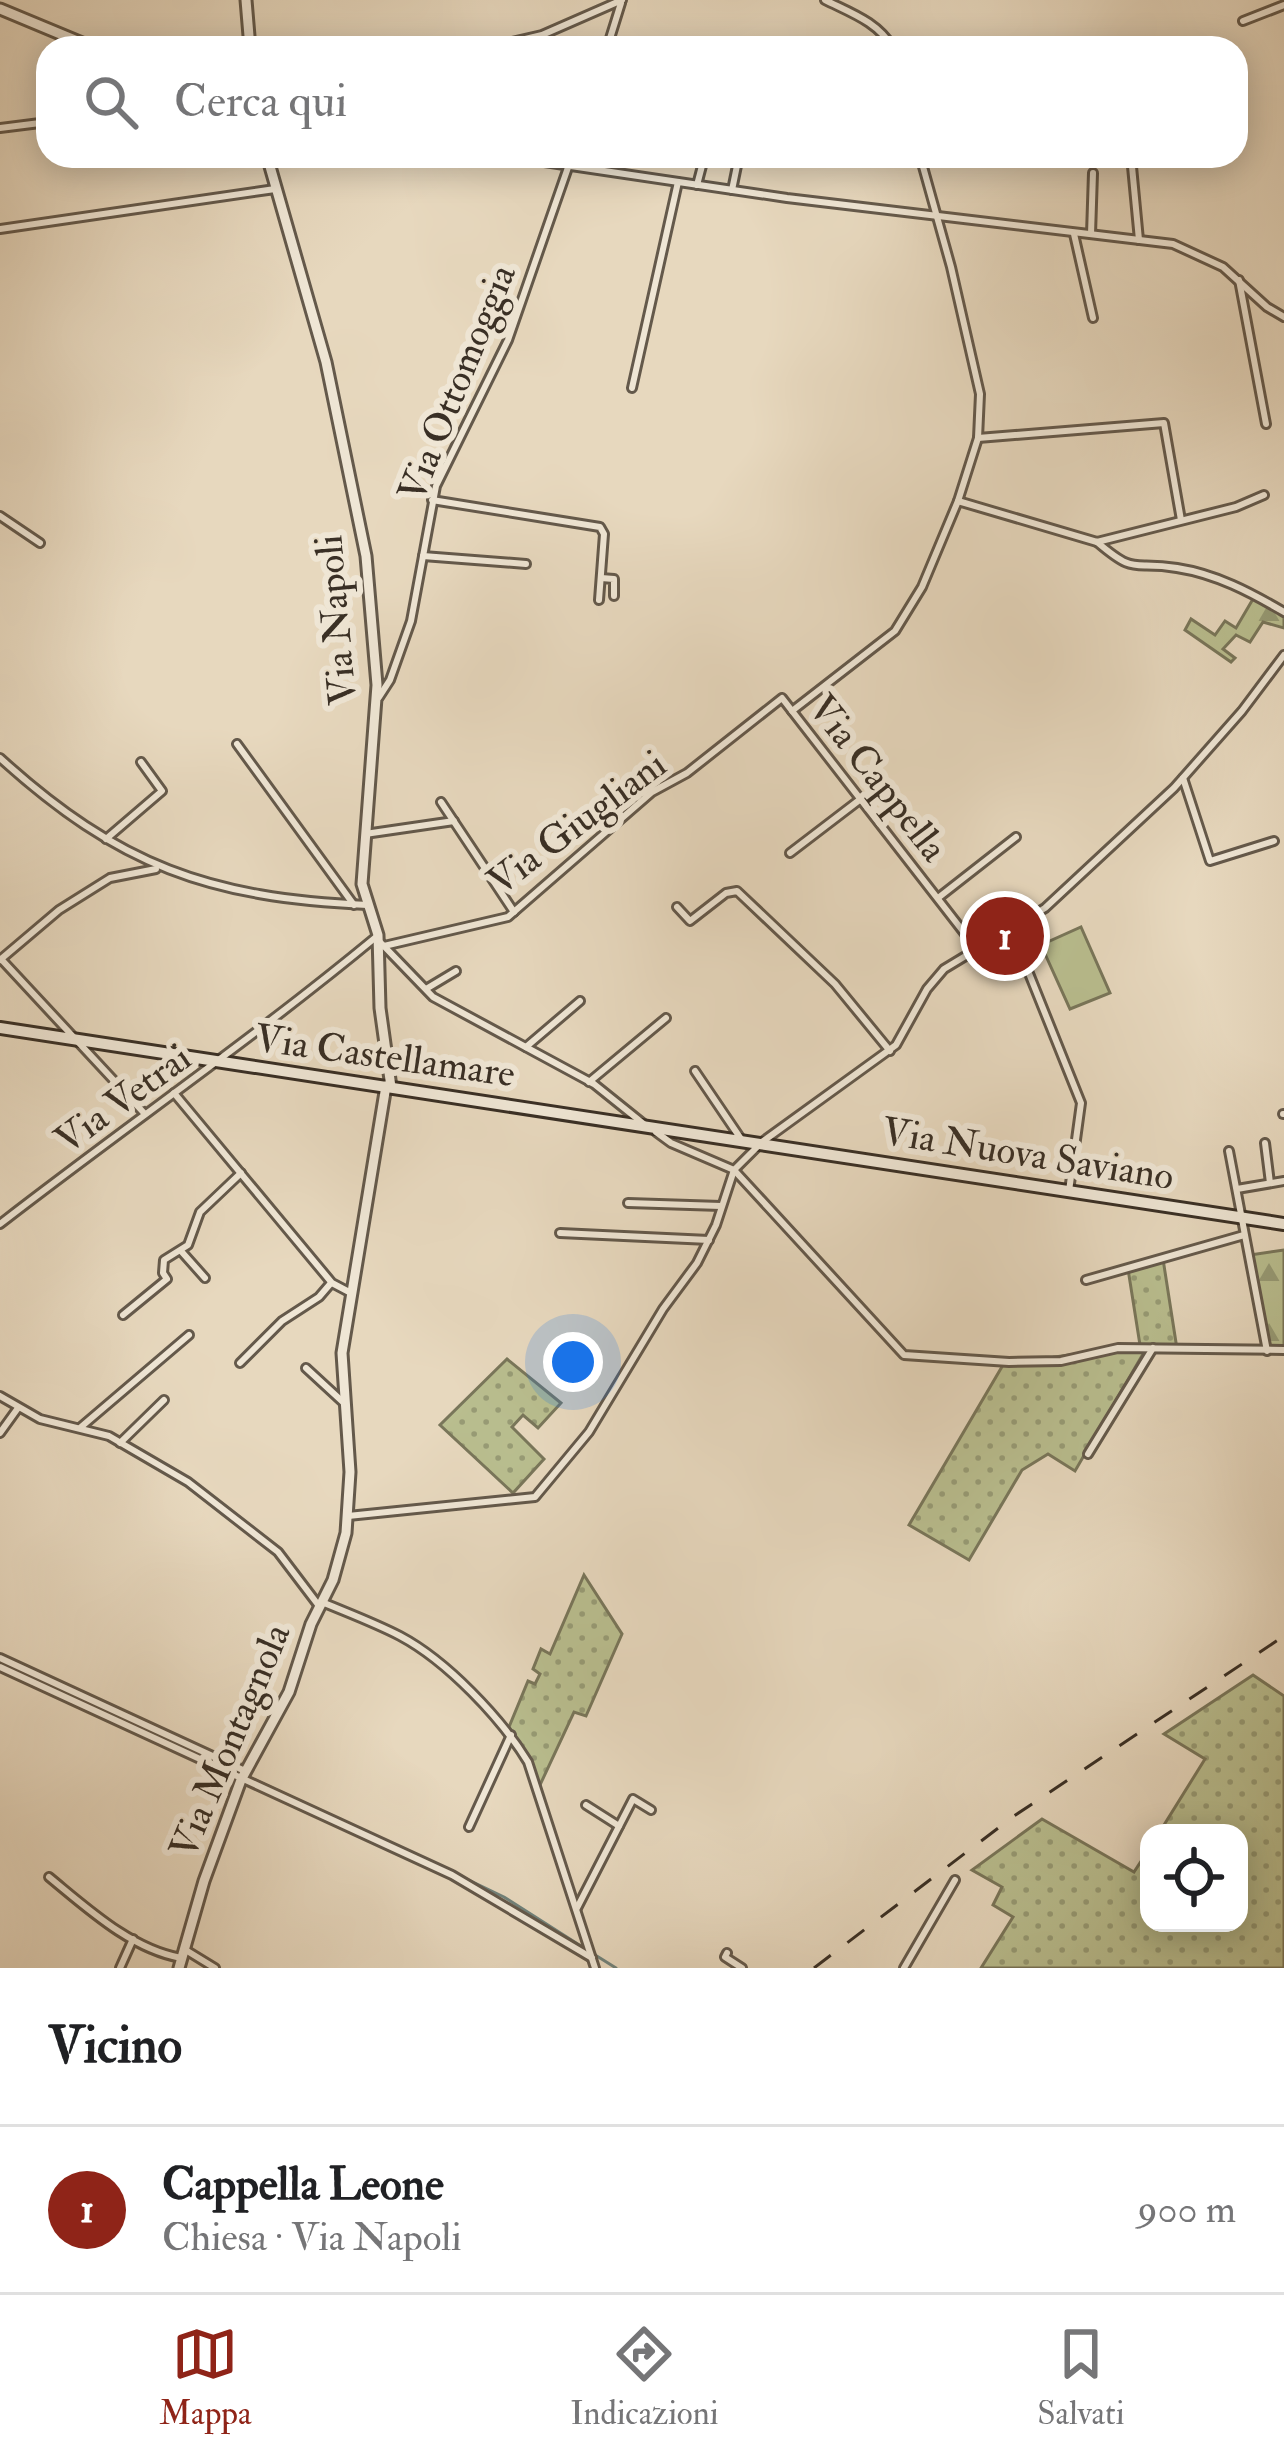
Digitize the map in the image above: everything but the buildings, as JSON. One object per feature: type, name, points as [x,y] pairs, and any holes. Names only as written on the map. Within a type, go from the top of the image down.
[{"type":"main road","name":"Via Castellamare","points":[[0,1028],[762,1142]]},
{"type":"main road","name":"Via Nuova Saviano","points":[[762,1142],[1284,1224]]},
{"type":"street","points":[[246,0],[249,36]]},
{"type":"street","points":[[538,36],[623,0]]},
{"type":"street","points":[[611,36],[623,0]]},
{"type":"street","points":[[825,0],[886,36]]},
{"type":"street","points":[[1243,21],[1284,5]]},
{"type":"street","points":[[0,9],[65,36]]},
{"type":"street","points":[[0,128],[36,124]]},
{"type":"street","name":"Via Napoli","points":[[270,168],[309,294],[346,452],[366,556],[377,698],[362,884],[380,941],[380,1008],[389,1086],[351,1293]]},
{"type":"street","name":"Via Ottomoggia","points":[[377,698],[390,680],[411,621],[432,500],[446,461],[490,383],[570,168]]},
{"type":"street","points":[[608,168],[732,190],[1186,248],[1238,278],[1267,307],[1284,316]]},
{"type":"street","points":[[697,185],[701,168]]},
{"type":"street","points":[[732,190],[737,168]]},
{"type":"street","points":[[792,712],[896,631],[922,587],[978,438],[980,394],[923,168]]},
{"type":"street","points":[[1132,168],[1139,240]]},
{"type":"street","points":[[1090,234],[1093,172]]},
{"type":"street","points":[[632,388],[678,182]]},
{"type":"street","points":[[0,230],[276,189]]},
{"type":"street","points":[[1073,232],[1093,318]]},
{"type":"street","points":[[1238,278],[1266,424]]},
{"type":"street","points":[[978,438],[1164,423],[1181,521]]},
{"type":"street","points":[[1097,542],[1236,507],[1264,495]]},
{"type":"street","points":[[432,500],[600,526],[604,533],[599,600]]},
{"type":"street","points":[[958,501],[1097,542],[1130,567],[1179,568],[1235,584],[1284,612]]},
{"type":"street","points":[[0,516],[40,543]]},
{"type":"street","points":[[422,556],[526,563]]},
{"type":"street","points":[[601,578],[614,579],[614,596]]},
{"type":"street","points":[[348,1516],[536,1497],[599,1418],[709,1240],[734,1170],[762,1142],[890,1052],[935,977],[1046,908],[1183,778],[1284,655]]},
{"type":"street","name":"Via Cappella","points":[[782,698],[976,948]]},
{"type":"street","name":"Via Giugliani","points":[[380,941],[514,912],[652,792],[687,772],[782,698]]},
{"type":"street","points":[[237,743],[355,904]]},
{"type":"street","points":[[0,758],[106,839],[159,868],[231,889],[368,905]]},
{"type":"street","points":[[106,839],[163,791],[140,762]]},
{"type":"street","points":[[1183,778],[1210,861],[1274,842]]},
{"type":"street","points":[[790,853],[862,798]]},
{"type":"street","points":[[441,802],[514,912]]},
{"type":"street","points":[[365,834],[454,821]]},
{"type":"street","points":[[938,898],[1016,837]]},
{"type":"street","points":[[144,1113],[1,959],[59,910],[110,878],[159,868]]},
{"type":"street","points":[[677,908],[690,921],[726,893],[737,891],[836,984],[890,1052]]},
{"type":"street","points":[[1024,920],[1022,956],[1082,1103],[1069,1191]]},
{"type":"street","points":[[380,941],[433,997],[589,1082],[670,1143],[734,1170],[904,1354],[1000,1362],[1061,1361],[1118,1348],[1284,1350]]},
{"type":"street","name":"Via Vetrai","points":[[0,1224],[380,941]]},
{"type":"street","points":[[426,989],[456,971]]},
{"type":"street","points":[[526,1047],[580,1001]]},
{"type":"street","points":[[589,1082],[666,1018]]},
{"type":"street","points":[[695,1071],[741,1139]]},
{"type":"street","points":[[174,1093],[332,1282],[351,1293]]},
{"type":"street","points":[[1265,1143],[1270,1183]]},
{"type":"street","points":[[1229,1151],[1267,1351]]},
{"type":"street","points":[[123,1315],[167,1279],[164,1260],[188,1245],[200,1212],[242,1174]]},
{"type":"street","points":[[1237,1190],[1284,1181]]},
{"type":"street","points":[[628,1203],[721,1206]]},
{"type":"street","points":[[560,1233],[709,1240]]},
{"type":"street","points":[[1086,1280],[1245,1235]]},
{"type":"street","points":[[181,1251],[205,1278]]},
{"type":"street","points":[[240,1364],[282,1321],[319,1297],[332,1282]]},
{"type":"street","name":"Via Montagnola","points":[[182,1958],[204,1880],[243,1774],[289,1692],[333,1580],[348,1516],[350,1472],[342,1353],[351,1293]]},
{"type":"street","points":[[81,1426],[189,1335]]},
{"type":"street","points":[[1088,1454],[1154,1348]]},
{"type":"street","points":[[306,1368],[344,1402]]},
{"type":"street","points":[[0,1396],[40,1419],[81,1426],[120,1443],[188,1482],[271,1545],[321,1604],[403,1637],[450,1675],[511,1735],[528,1762],[596,1968]]},
{"type":"street","points":[[120,1443],[164,1400]]},
{"type":"street","points":[[0,1433],[18,1408]]},
{"type":"street","points":[[0,1662],[452,1874],[591,1954]]},
{"type":"street","points":[[469,1827],[511,1735]]},
{"type":"street","points":[[577,1908],[633,1799],[651,1810]]},
{"type":"street","points":[[586,1805],[620,1826]]},
{"type":"street","points":[[49,1877],[133,1939],[162,1954],[215,1968]]},
{"type":"street","points":[[904,1968],[955,1880]]},
{"type":"street","points":[[120,1968],[133,1939]]},
{"type":"street","points":[[727,1953],[724,1957],[742,1968]]},
{"type":"green space","points":[[1253,599],[1284,615],[1284,628],[1263,622],[1250,642],[1236,635],[1223,649],[1235,658],[1231,662],[1185,630],[1191,619],[1215,635],[1225,621],[1236,628]]},
{"type":"green space","points":[[1081,927],[1110,993],[1070,1009],[1041,945]]},
{"type":"green space","points":[[1284,1250],[1284,1348],[1268,1350],[1250,1255]]},
{"type":"green space","points":[[1163,1259],[1177,1349],[1147,1347],[1075,1471],[1048,1454],[1022,1470],[969,1560],[909,1525],[1003,1365],[1053,1363],[1054,1357],[1140,1345],[1128,1269]]},
{"type":"green space","points":[[507,1359],[561,1403],[538,1428],[523,1415],[512,1427],[544,1459],[513,1493],[440,1425]]},
{"type":"green space","points":[[584,1575],[622,1634],[586,1716],[574,1712],[540,1785],[509,1727],[528,1681],[535,1684],[540,1674],[533,1669],[541,1649],[550,1654]]},
{"type":"green space","points":[[1253,1675],[1284,1696],[1284,1968],[981,1968],[1013,1917],[993,1905],[1002,1887],[972,1870],[1042,1819],[1134,1872],[1140,1863],[1140,1932],[1248,1932],[1248,1824],[1165,1824],[1205,1759],[1164,1734]]},
{"type":"waterway","points":[[0,1663],[58,1688]]},
{"type":"waterway","points":[[127,1720],[240,1772]]},
{"type":"waterway","points":[[251,1778],[438,1865]]},
{"type":"waterway","points":[[452,1872],[504,1897],[584,1948]]},
{"type":"waterway","points":[[592,1953],[616,1968]]},
{"type":"railway","points":[[814,1968],[1014,1816],[1284,1636]]},
{"type":"place","name":"Cappella Leone","points":[[1005,936]]}]
